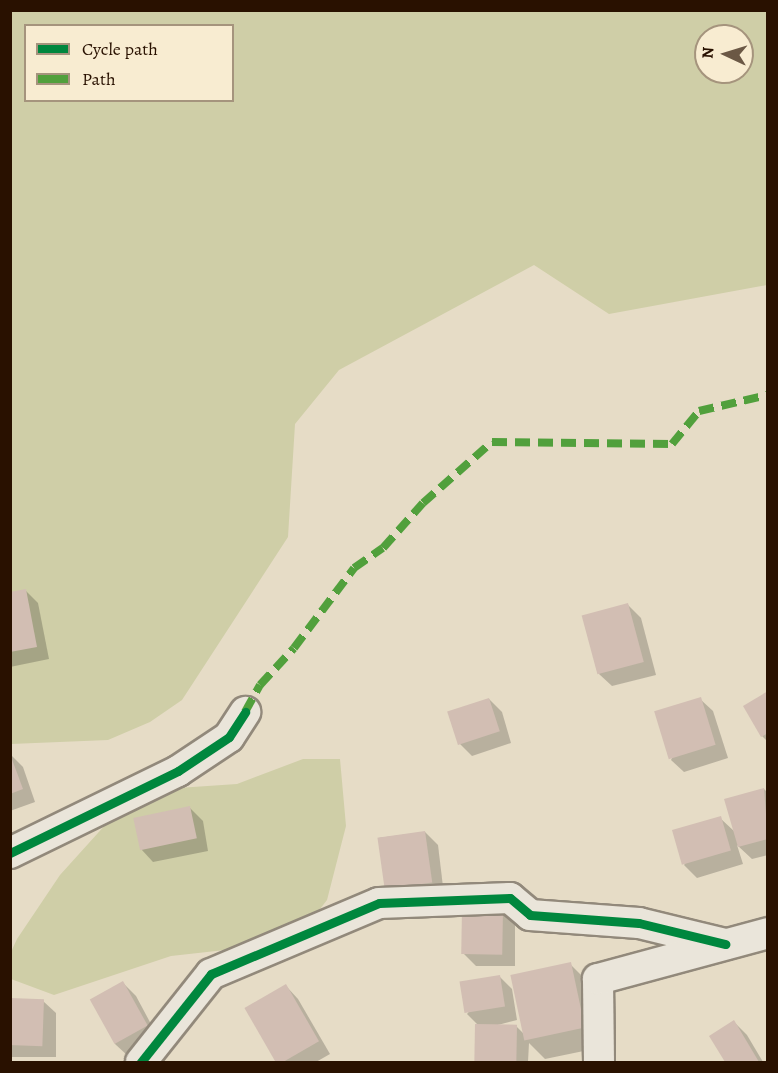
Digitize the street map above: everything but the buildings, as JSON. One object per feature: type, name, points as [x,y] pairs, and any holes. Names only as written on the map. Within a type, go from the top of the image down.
[{"type":"street","points":[[10,853],[178,771],[229,737],[245,712]]},
{"type":"street","points":[[141,1062],[211,974],[379,903],[510,898],[530,915],[639,923],[725,944]]},
{"type":"street","points":[[599,1062],[598,979],[768,933]]},
{"type":"green space","points":[[10,11],[767,11],[767,285],[609,314],[534,265],[339,370],[295,424],[288,537],[182,700],[150,722],[108,740],[11,744]]},
{"type":"green space","points":[[303,759],[340,759],[346,826],[327,900],[303,931],[234,949],[171,956],[54,995],[11,979],[11,952],[17,939],[60,875],[116,813],[178,788],[237,784]]},
{"type":"marked path","points":[[245,712],[260,685],[294,648],[354,568],[383,548],[423,503],[492,442],[672,444],[699,411],[768,395]]},
{"type":"cycle path","points":[[10,853],[178,771],[229,737],[245,712]]},
{"type":"cycle path","points":[[141,1062],[211,974],[379,903],[510,898],[530,915],[639,923],[725,944]]}]
